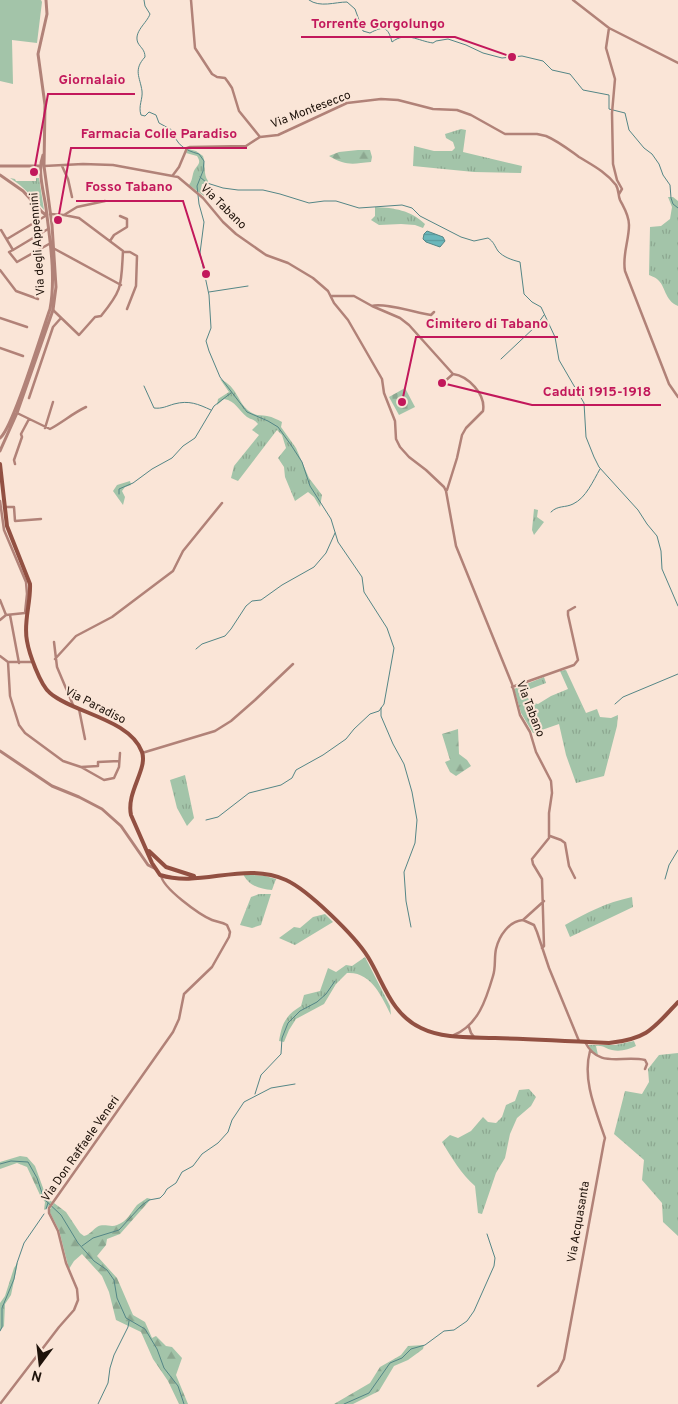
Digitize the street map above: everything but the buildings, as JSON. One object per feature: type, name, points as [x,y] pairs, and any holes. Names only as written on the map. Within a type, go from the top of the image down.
[{"type":"main road","name":"Via Paradiso","points":[[0,464],[4,507],[9,534],[30,584],[26,633],[29,649],[48,692],[120,728],[138,744],[142,753]]},
{"type":"main road","points":[[142,753],[142,766],[133,788],[130,807],[131,815],[160,873],[177,879],[241,872],[260,873],[286,880],[300,888],[319,904],[363,950],[394,1006],[410,1023],[432,1033],[452,1036],[622,1042],[643,1036],[657,1025],[678,1002]]},
{"type":"main road","points":[[146,848],[165,867],[197,877]]},
{"type":"street","points":[[42,166],[45,105],[38,54],[47,14],[46,0]]},
{"type":"street","points":[[191,0],[195,48],[212,74],[224,78],[228,82],[232,88],[239,111],[260,137]]},
{"type":"street","points":[[574,0],[609,28],[678,63]]},
{"type":"street","points":[[609,28],[606,48],[615,79],[612,107],[613,164],[616,180],[622,189],[619,195]]},
{"type":"street","name":"Via Montesecco","points":[[173,175],[179,167],[187,148],[194,146],[242,147],[260,137],[278,135],[347,103],[380,99],[398,100],[433,109],[463,112],[505,134],[537,134],[546,136],[595,166],[614,184],[628,221],[628,234],[624,248],[625,271],[669,384],[678,397]]},
{"type":"street","points":[[61,165],[68,179],[72,197]]},
{"type":"street","name":"Via Tabano","points":[[0,166],[113,165],[173,175],[201,196],[236,234],[266,255],[288,263],[309,274],[322,285],[348,320],[382,379],[384,393],[395,421],[396,439],[400,447],[444,487],[446,491],[456,546],[512,687],[520,715],[530,732],[536,752],[551,781],[550,836]]},
{"type":"street","name":"Via degli Appennini","points":[[0,451],[17,413],[51,310],[56,287],[42,166]]},
{"type":"street","points":[[0,175],[23,191],[42,212],[79,218],[124,252],[130,252],[137,256],[136,286],[127,309]]},
{"type":"street","points":[[64,215],[77,207],[104,202]]},
{"type":"street","points":[[7,239],[48,214]]},
{"type":"street","name":"Via degli Appennini","points":[[48,214],[51,246]]},
{"type":"street","points":[[110,241],[114,235],[127,227],[127,219],[120,216]]},
{"type":"street","points":[[48,229],[9,252],[14,260],[20,262],[51,246],[121,286]]},
{"type":"street","points":[[1,230],[13,250]]},
{"type":"street","points":[[51,310],[79,335],[94,317],[101,316],[117,296],[121,286],[124,252]]},
{"type":"street","points":[[0,270],[16,291],[38,299]]},
{"type":"street","name":"Via Tabano","points":[[331,296],[354,296],[400,318],[424,340],[453,374],[460,375],[468,381],[480,395],[484,408],[462,435],[457,458],[446,491]]},
{"type":"street","points":[[372,306],[374,304],[431,315],[434,312]]},
{"type":"street","name":"Via degli Appennini","points":[[0,440],[14,412],[51,310]]},
{"type":"street","points":[[0,318],[27,327]]},
{"type":"street","points":[[29,398],[53,327],[61,318]]},
{"type":"street","points":[[421,344],[424,340]]},
{"type":"street","points":[[0,348],[23,356]]},
{"type":"street","points":[[444,382],[453,374]]},
{"type":"street","points":[[45,428],[53,402]]},
{"type":"street","points":[[17,413],[50,430],[72,414],[86,407]]},
{"type":"street","points":[[15,464],[14,460],[22,437],[21,434],[29,419]]},
{"type":"street","points":[[0,433],[5,433]]},
{"type":"street","name":"Via degli Appennini","points":[[0,440],[5,440]]},
{"type":"street","points":[[0,501],[4,530],[26,582],[27,594],[25,613],[8,615],[0,620]]},
{"type":"street","points":[[55,659],[76,636],[112,617],[173,571],[183,551],[222,503]]},
{"type":"street","points":[[4,507],[14,507],[15,521],[41,520]]},
{"type":"street","points":[[0,600],[8,615],[19,663]]},
{"type":"street","points":[[512,687],[574,665],[577,662],[568,615],[568,611],[575,606]]},
{"type":"street","points":[[54,642],[55,659],[73,706]]},
{"type":"street","points":[[0,656],[8,662],[34,662]]},
{"type":"street","points":[[8,662],[10,696],[20,725],[25,733],[63,761],[99,778],[109,780],[114,778],[119,767],[120,753]]},
{"type":"street","points":[[142,753],[215,731],[231,721],[292,664]]},
{"type":"street","points":[[78,708],[85,739]]},
{"type":"street","points":[[0,751],[52,786],[79,796],[102,809],[121,826],[148,864],[160,873],[167,873],[165,867],[159,867],[160,873]]},
{"type":"street","points":[[80,768],[98,766],[98,762],[119,761]]},
{"type":"street","points":[[542,948],[544,946],[544,902],[542,879],[532,859],[550,836],[565,843],[569,866],[575,878]]},
{"type":"street","name":"Via Don Raffaele Veneri","points":[[0,1404],[74,1310],[78,1300],[77,1289],[66,1263],[61,1238],[49,1213],[49,1208],[173,1032],[179,1019],[184,994],[215,964],[230,934],[230,927],[211,920],[187,904],[165,885],[160,873]]},
{"type":"street","points":[[465,1036],[481,1010],[493,975],[498,943],[512,923],[523,920],[544,902]]},
{"type":"street","points":[[523,920],[534,925],[549,968],[579,1041]]},
{"type":"street","points":[[452,1036],[468,1029]]},
{"type":"street","points":[[468,1029],[474,1037]]},
{"type":"street","points":[[584,1041],[590,1051],[600,1058],[606,1060],[628,1058],[645,1060],[647,1064],[644,1069]]},
{"type":"street","name":"Via Acquasanta","points":[[538,1386],[558,1372],[564,1359],[604,1142],[604,1135],[597,1116],[586,1065],[590,1051]]},
{"type":"green space","points":[[0,0],[41,0],[42,2],[37,43],[12,40],[13,84],[0,81]]},
{"type":"green space","points":[[461,129],[466,130],[463,152],[522,166],[521,173],[474,172],[413,166],[414,146],[434,151],[452,151],[455,148],[453,142],[446,138],[445,134]]},
{"type":"green space","points":[[188,149],[196,151],[203,156],[208,181],[207,184],[202,184],[201,189],[204,196],[189,185],[199,159],[197,156],[186,153]]},
{"type":"green space","points":[[370,150],[371,162],[349,163],[329,156],[339,152]]},
{"type":"green space","points":[[10,178],[16,181],[36,181],[36,178],[39,178],[44,210],[20,185]]},
{"type":"green space","points":[[668,197],[673,197],[678,201],[678,306],[670,300],[660,282],[649,275],[650,227],[661,226],[670,219],[672,207]]},
{"type":"green space","points":[[375,207],[402,211],[414,216],[425,224],[423,228],[415,225],[401,224],[379,225],[371,220],[375,216]]},
{"type":"green space","points":[[220,379],[234,390],[251,413],[271,417],[282,422],[281,427],[296,448],[309,478],[322,495],[320,507],[314,497],[308,492],[295,501],[285,477],[284,467],[278,458],[286,448],[282,435],[277,430],[238,481],[231,478],[234,466],[259,435],[252,430],[258,424],[228,400],[224,399],[217,405],[218,399],[229,392]]},
{"type":"green space","points":[[405,388],[415,407],[399,415],[389,397]]},
{"type":"green space","points":[[130,481],[131,485],[125,487],[122,491],[125,497],[123,505],[113,491],[117,485]]},
{"type":"green space","points":[[534,509],[538,510],[537,517],[544,522],[534,535],[532,530]]},
{"type":"green space","points":[[566,670],[586,713],[597,709],[600,717],[611,718],[618,715],[604,776],[576,783],[566,755],[559,724],[533,733],[521,713],[514,689],[544,677],[546,683],[525,691],[530,702],[538,704],[568,689],[560,671]]},
{"type":"green space","points":[[458,729],[459,754],[471,766],[456,776],[450,772],[445,762],[450,760],[442,734]]},
{"type":"green space","points":[[185,775],[194,818],[187,826],[177,808],[170,780]]},
{"type":"green space","points":[[243,874],[276,879],[272,890],[268,890],[252,884]]},
{"type":"green space","points":[[259,894],[271,894],[261,925],[252,928],[240,925],[251,897]]},
{"type":"green space","points":[[632,897],[633,907],[570,937],[565,925],[597,908]]},
{"type":"green space","points":[[325,914],[333,922],[295,945],[279,938],[294,927],[300,928],[313,917]]},
{"type":"green space","points":[[365,957],[390,1006],[391,1015],[375,986],[363,976],[347,973],[336,984],[324,1004],[296,1019],[284,1042],[279,1041],[286,1020],[301,1006],[304,995],[320,991],[328,968],[336,972],[346,965],[352,966]]},
{"type":"green space","points":[[634,1041],[636,1046],[615,1051],[596,1046],[598,1055],[594,1054],[588,1045],[615,1045]]},
{"type":"green space","points":[[678,1053],[678,1236],[663,1222],[662,1203],[642,1180],[644,1160],[614,1134],[625,1091],[642,1094],[649,1082],[648,1069],[659,1055]]},
{"type":"green space","points":[[529,1089],[536,1097],[531,1106],[517,1118],[510,1134],[505,1158],[496,1173],[482,1214],[478,1213],[475,1186],[461,1171],[442,1142],[450,1135],[458,1138],[471,1131],[483,1117],[488,1122],[496,1123],[502,1117],[506,1105],[515,1101],[519,1090]]},
{"type":"green space","points":[[20,1156],[27,1157],[35,1166],[46,1196],[52,1202],[44,1210],[45,1202],[27,1167],[17,1163],[0,1169],[0,1162]]},
{"type":"green space","points":[[147,1198],[151,1199],[120,1234],[107,1239],[106,1245],[97,1256],[117,1278],[133,1315],[145,1322],[152,1338],[156,1336],[166,1346],[172,1347],[182,1358],[176,1375],[188,1404],[179,1404],[168,1381],[153,1359],[141,1332],[116,1320],[109,1292],[102,1276],[82,1254],[69,1269],[59,1230],[49,1211],[54,1203],[66,1212],[84,1236],[100,1226],[115,1226],[121,1223],[127,1219],[137,1205]]},
{"type":"green space","points":[[18,1262],[11,1295],[5,1304],[4,1326],[0,1331],[0,1303],[5,1296],[14,1268]]},
{"type":"green space","points":[[424,1345],[423,1349],[408,1360],[394,1366],[379,1391],[353,1404],[334,1404],[370,1383],[380,1367],[401,1355],[408,1346]]},
{"type":"water","points":[[427,231],[443,237],[445,241],[440,247],[423,239]]},
{"type":"waterway","points":[[144,0],[150,14],[137,35],[138,43],[144,51],[145,57],[138,70],[142,91],[141,115],[145,116],[149,112],[156,115],[159,123],[172,130],[176,140],[182,146],[189,151],[199,154],[204,161],[203,171],[197,186],[204,222],[200,253],[209,295],[211,328],[206,341],[209,351],[220,377],[247,412],[278,427],[302,462],[310,486],[331,519],[338,542],[362,577],[364,592],[387,628],[394,648],[384,704],[379,711],[370,714],[346,739],[296,770],[292,778],[281,785],[249,793],[218,817],[206,820]]},
{"type":"waterway","points":[[309,0],[318,4],[347,2],[355,9],[363,31],[370,33],[378,29],[387,30],[392,42],[402,37],[433,43],[448,39],[483,53],[502,58],[522,56],[543,61],[552,70],[570,74],[583,90],[609,95],[609,109],[625,113],[629,130],[659,164],[663,175],[670,185],[673,204],[678,208]]},
{"type":"waterway","points":[[200,177],[207,183],[223,188],[263,190],[309,203],[336,201],[359,208],[402,205],[412,208],[420,216],[461,237],[474,241],[488,238],[502,255],[520,262],[524,294],[541,307],[555,337],[559,360],[584,403],[586,437],[594,457],[599,467],[638,510],[657,536],[661,551],[662,569],[678,606]]},
{"type":"waterway","points":[[209,292],[248,286]]},
{"type":"waterway","points":[[501,359],[536,326],[544,315]]},
{"type":"waterway","points":[[144,386],[154,408],[189,403],[198,404],[211,410]]},
{"type":"waterway","points":[[119,494],[119,489],[133,483],[152,469],[172,458],[183,446],[195,438],[214,406],[231,393]]},
{"type":"waterway","points":[[551,512],[556,508],[573,504],[582,498],[600,469]]},
{"type":"waterway","points":[[196,649],[202,644],[225,636],[246,606],[252,601],[261,600],[282,585],[314,567],[326,553],[335,533]]},
{"type":"waterway","points":[[615,704],[623,697],[678,674]]},
{"type":"waterway","points":[[381,708],[381,716],[404,764],[417,820],[415,843],[404,872],[406,901],[411,927]]},
{"type":"waterway","points":[[665,879],[669,865],[678,850]]},
{"type":"waterway","points":[[255,1094],[261,1075],[281,1054],[282,1038],[288,1023],[300,1011],[317,1002],[326,994],[335,981]]},
{"type":"waterway","points":[[82,1246],[93,1238],[119,1230],[141,1206],[149,1200],[160,1198],[167,1189],[176,1183],[182,1172],[193,1166],[202,1154],[218,1143],[228,1132],[232,1120],[244,1102],[271,1088],[295,1084]]},
{"type":"waterway","points":[[0,1164],[11,1161],[28,1162],[37,1178],[44,1199],[61,1215],[78,1243],[94,1261],[107,1270],[114,1280],[117,1298],[126,1318],[145,1329],[157,1349],[164,1368],[178,1386],[184,1404]]},
{"type":"waterway","points":[[46,1209],[48,1203]]},
{"type":"waterway","points":[[0,1331],[2,1327],[2,1308],[14,1279],[24,1243],[44,1214]]},
{"type":"waterway","points":[[344,1404],[369,1393],[390,1363],[402,1358],[411,1349],[425,1345],[444,1331],[454,1330],[467,1321],[474,1311],[494,1266],[495,1258],[487,1234]]},
{"type":"waterway","points":[[98,1404],[108,1383],[114,1355],[128,1327],[129,1321]]},
{"type":"place","name":"Torrente Gorgolungo","points":[[512,57]]},
{"type":"place","name":"Giornalaio","points":[[34,172]]},
{"type":"place","name":"Farmacia Colle Paradiso","points":[[58,220]]},
{"type":"place","name":"Fosso Tabano","points":[[206,274]]},
{"type":"place","name":"Caduti 1915-1918","points":[[442,383]]},
{"type":"place","name":"Cimitero di Tabano","points":[[402,402]]}]
